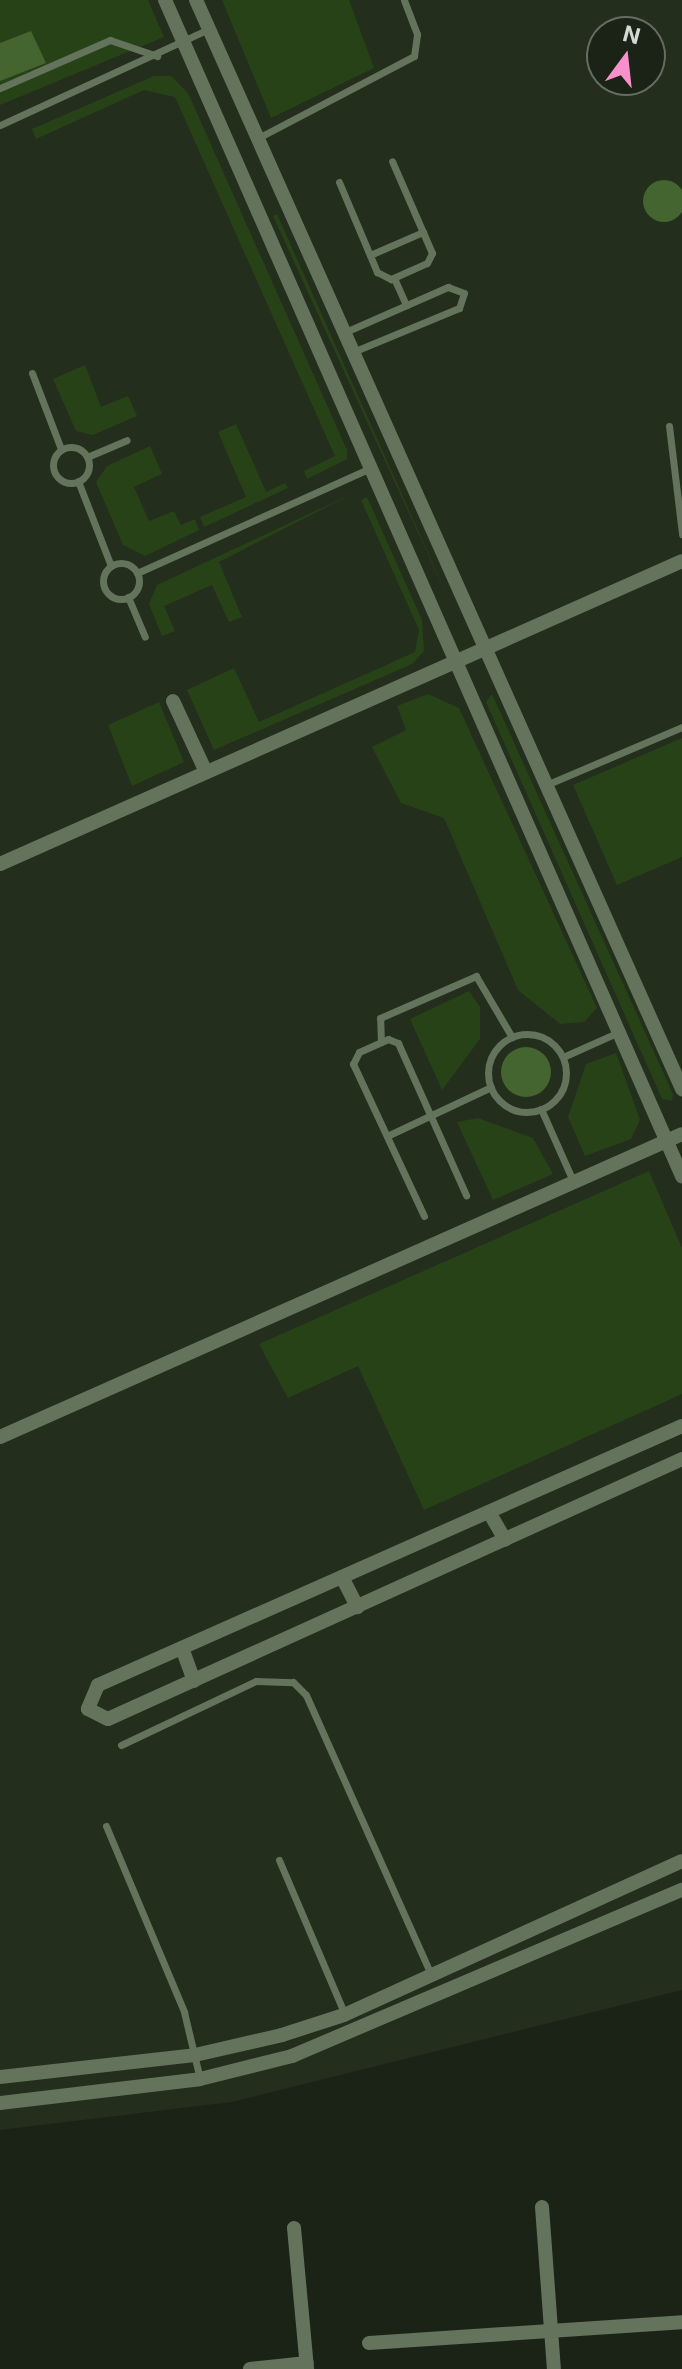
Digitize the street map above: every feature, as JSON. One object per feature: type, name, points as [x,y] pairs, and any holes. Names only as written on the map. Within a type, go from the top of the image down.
[{"type":"street","points":[[165,0],[623,1030],[682,1176]]},
{"type":"street","points":[[196,0],[483,649],[682,1089]]},
{"type":"street","points":[[259,209],[282,198]]},
{"type":"street","points":[[0,864],[682,561]]},
{"type":"street","points":[[173,701],[206,772]]},
{"type":"street","points":[[0,1437],[682,1134]]},
{"type":"street","points":[[682,1426],[98,1685],[88,1709],[108,1719],[682,1459]]},
{"type":"street","points":[[489,1512],[505,1540]]},
{"type":"street","points":[[342,1577],[357,1607]]},
{"type":"street","points":[[182,1648],[194,1681]]},
{"type":"street","points":[[0,2077],[195,2055],[344,2015],[682,1861]]},
{"type":"street","points":[[0,2103],[200,2079],[354,2036],[682,1890]]},
{"type":"street","points":[[542,2207],[554,2369]]},
{"type":"street","points":[[250,2369],[307,2366],[294,2228]]},
{"type":"street","points":[[369,2343],[682,2322]]},
{"type":"lane","points":[[256,139],[414,56],[417,34],[404,0]]},
{"type":"lane","points":[[0,125],[157,56],[209,29]]},
{"type":"lane","points":[[0,88],[110,40],[157,56]]},
{"type":"lane","points":[[339,182],[379,276],[394,278],[430,260],[423,232],[392,161]]},
{"type":"lane","points":[[370,255],[423,232]]},
{"type":"lane","points":[[394,278],[406,305]]},
{"type":"lane","points":[[343,333],[448,287],[464,293],[459,308],[351,353]]},
{"type":"lane","points":[[32,373],[61,449],[55,473],[78,481]]},
{"type":"lane","points":[[669,426],[679,485],[682,534]]},
{"type":"lane","points":[[61,449],[87,457],[127,440]]},
{"type":"lane","points":[[87,457],[78,481],[111,566],[105,589],[128,597]]},
{"type":"lane","points":[[111,566],[137,573],[373,468]]},
{"type":"lane","points":[[137,573],[128,597],[145,637]]},
{"type":"lane","points":[[544,785],[682,727]]},
{"type":"lane","points":[[381,1042],[380,1018],[476,976],[512,1037]]},
{"type":"lane","points":[[563,1057],[623,1030]]},
{"type":"lane","points":[[512,1037],[547,1040],[563,1057],[560,1093],[541,1109],[517,1110],[491,1087],[494,1052],[512,1037]]},
{"type":"lane","points":[[424,1216],[353,1064],[355,1055],[381,1042],[398,1043],[466,1195]]},
{"type":"lane","points":[[387,1136],[491,1087]]},
{"type":"lane","points":[[541,1109],[573,1181]]},
{"type":"lane","points":[[121,1745],[256,1681],[293,1682],[306,1695],[431,1974]]},
{"type":"lane","points":[[106,1826],[195,2055],[200,2079]]},
{"type":"lane","points":[[279,1860],[354,2036]]},
{"type":"shaded area","points":[[0,0],[682,0],[682,1990],[232,2102],[0,2130]]},
{"type":"shaded area","points":[[0,0],[148,0],[164,37],[0,105]]},
{"type":"shaded area","points":[[222,0],[349,0],[374,68],[271,118]]},
{"type":"shaded area","points":[[31,31],[46,63],[0,81],[0,43]]},
{"type":"shaded area","points":[[154,76],[171,76],[188,93],[347,450],[347,459],[307,479],[304,471],[335,456],[175,97],[144,90],[36,139],[32,129]]},
{"type":"shaded area","points":[[664,180],[679,186],[685,201],[679,216],[664,222],[649,216],[643,201],[649,186]]},
{"type":"shaded area","points":[[277,214],[457,618],[273,216]]},
{"type":"shaded area","points":[[85,365],[101,407],[128,396],[137,416],[93,435],[76,431],[53,379]]},
{"type":"shaded area","points":[[236,424],[266,492],[285,483],[288,488],[204,527],[200,517],[246,497],[218,432]]},
{"type":"shaded area","points":[[150,446],[162,474],[134,487],[149,521],[174,511],[181,525],[195,519],[199,530],[145,556],[123,545],[96,482],[107,466]]},
{"type":"shaded area","points":[[354,493],[219,562],[242,617],[229,622],[212,585],[164,606],[175,631],[162,636],[149,604],[157,585]]},
{"type":"shaded area","points":[[367,497],[422,620],[424,651],[412,664],[214,750],[187,690],[234,668],[259,722],[415,652],[419,630],[361,500]]},
{"type":"shaded area","points":[[428,694],[459,708],[597,1008],[584,1022],[560,1024],[518,990],[444,818],[401,803],[372,747],[406,730],[397,706]]},
{"type":"shaded area","points":[[492,694],[673,1094],[672,1101],[662,1099],[486,702]]},
{"type":"shaded area","points":[[159,702],[184,762],[132,786],[108,725]]},
{"type":"shaded area","points":[[682,738],[682,857],[617,885],[573,785]]},
{"type":"shaded area","points":[[469,991],[480,1007],[480,1039],[442,1090],[410,1019]]},
{"type":"shaded area","points":[[516,1048],[536,1048],[550,1062],[550,1082],[536,1096],[516,1096],[502,1082],[502,1062]]},
{"type":"shaded area","points":[[616,1053],[640,1120],[631,1139],[585,1156],[568,1117],[586,1064]]},
{"type":"shaded area","points":[[478,1118],[533,1138],[553,1174],[493,1200],[457,1122]]},
{"type":"shaded area","points":[[649,1171],[682,1248],[682,1394],[424,1510],[358,1366],[288,1398],[259,1344]]}]
